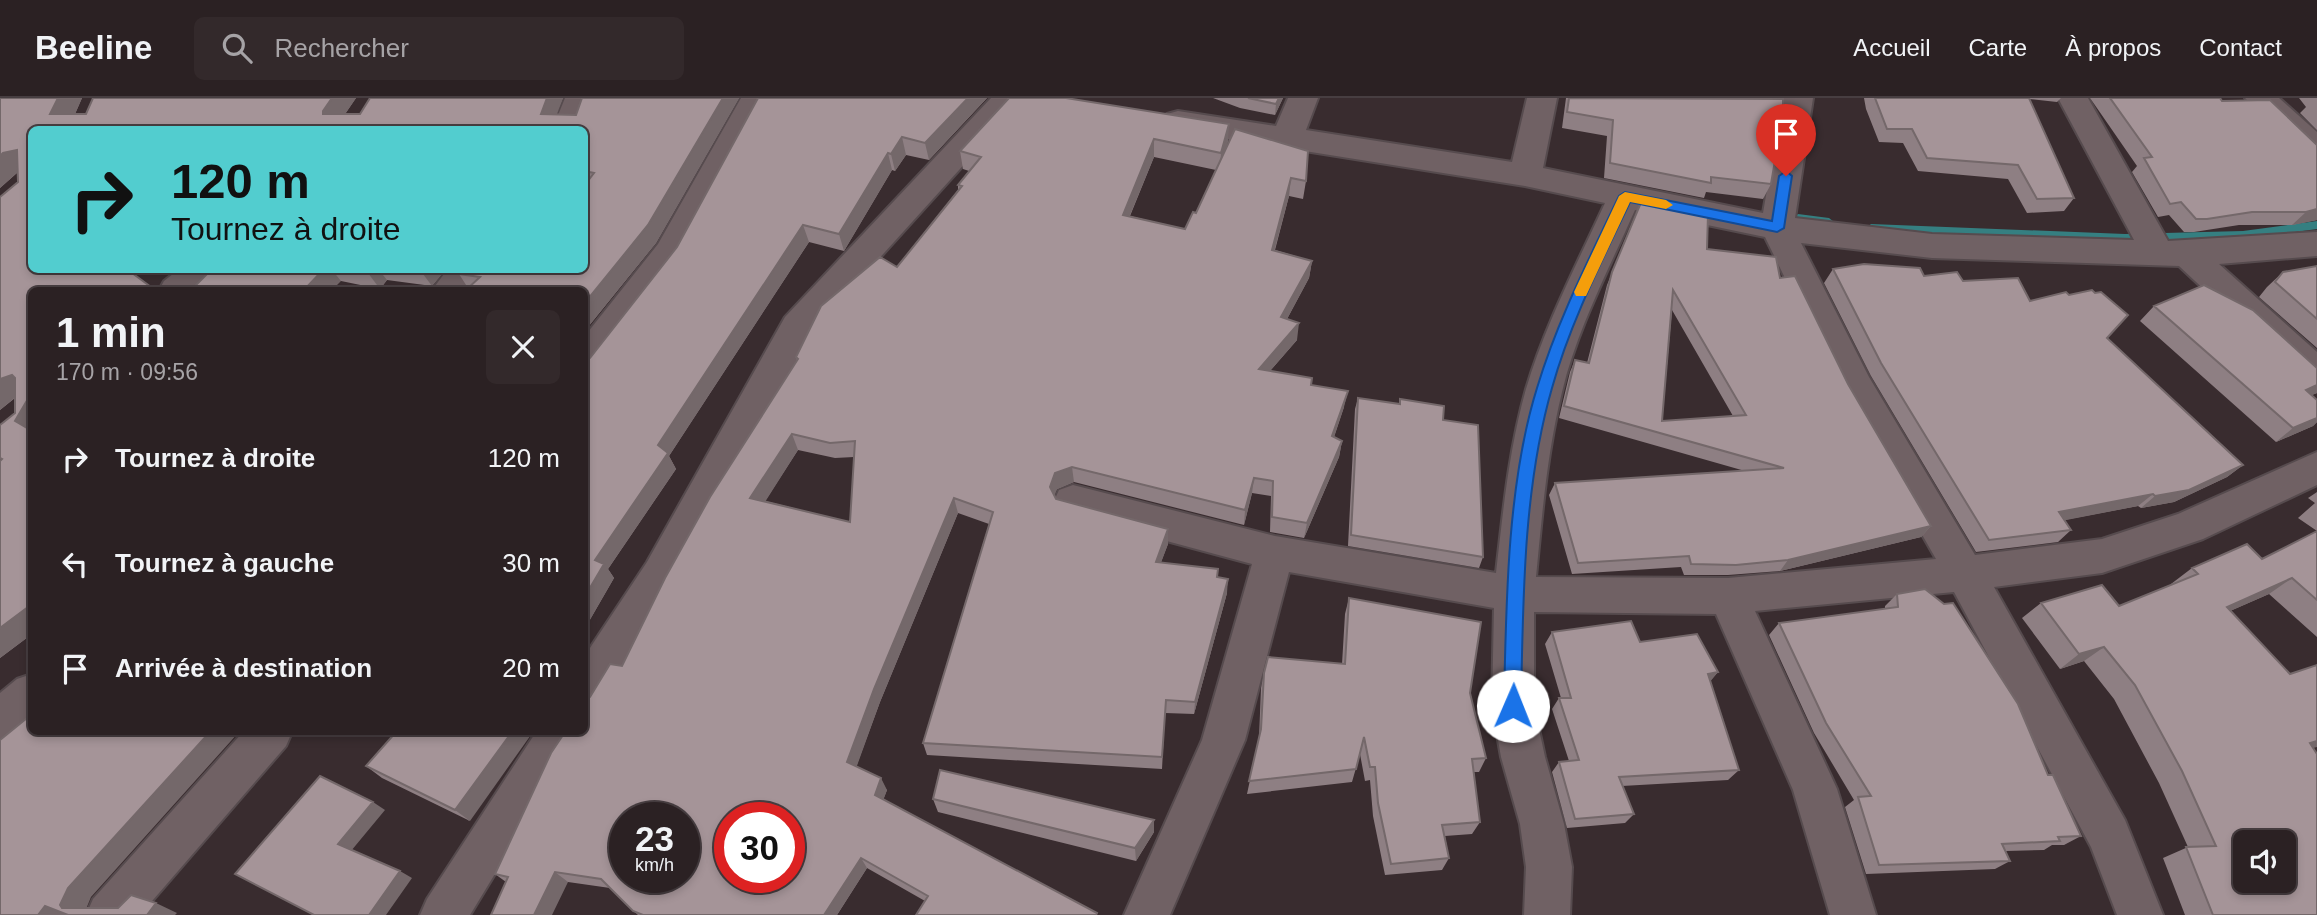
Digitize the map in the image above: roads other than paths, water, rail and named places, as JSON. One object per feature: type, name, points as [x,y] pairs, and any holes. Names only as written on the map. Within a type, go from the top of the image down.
[{"type":"street","points":[[568,126],[580,98]]},
{"type":"street","points":[[588,358],[670,253],[756,98]]},
{"type":"street","points":[[588,688],[661,574],[797,326],[1009,98]]},
{"type":"street","points":[[1287,138],[1303,98]]},
{"type":"street","points":[[1525,175],[1542,98]]},
{"type":"street","points":[[1798,98],[1777,228],[1855,386],[1965,574],[2109,836],[2140,915]]},
{"type":"street","points":[[2073,98],[2172,254],[2317,373]]},
{"type":"street","points":[[2260,98],[2317,149]]},
{"type":"street","points":[[1154,117],[1525,175],[1777,228],[1932,246],[2172,254],[2317,244]]},
{"type":"street","points":[[1547,915],[1549,867],[1542,824],[1523,757],[1513,706],[1514,594],[1527,472],[1544,390],[1567,323],[1625,196]]},
{"type":"street","points":[[181,287],[197,273]]},
{"type":"street","points":[[452,287],[463,273]]},
{"type":"street","points":[[1073,501],[1275,553],[1514,594],[1728,596],[1965,574],[2102,556],[2189,527],[2317,468]]},
{"type":"street","points":[[1147,915],[1223,740],[1275,553]]},
{"type":"street","points":[[1728,596],[1815,789],[1853,915]]},
{"type":"street","points":[[0,719],[28,696]]},
{"type":"street","points":[[108,915],[268,735]]},
{"type":"street","points":[[443,915],[558,735]]},
{"type":"waterway","points":[[1798,218],[1829,222]]},
{"type":"waterway","points":[[1871,228],[2125,238],[2243,235],[2317,225]]}]
